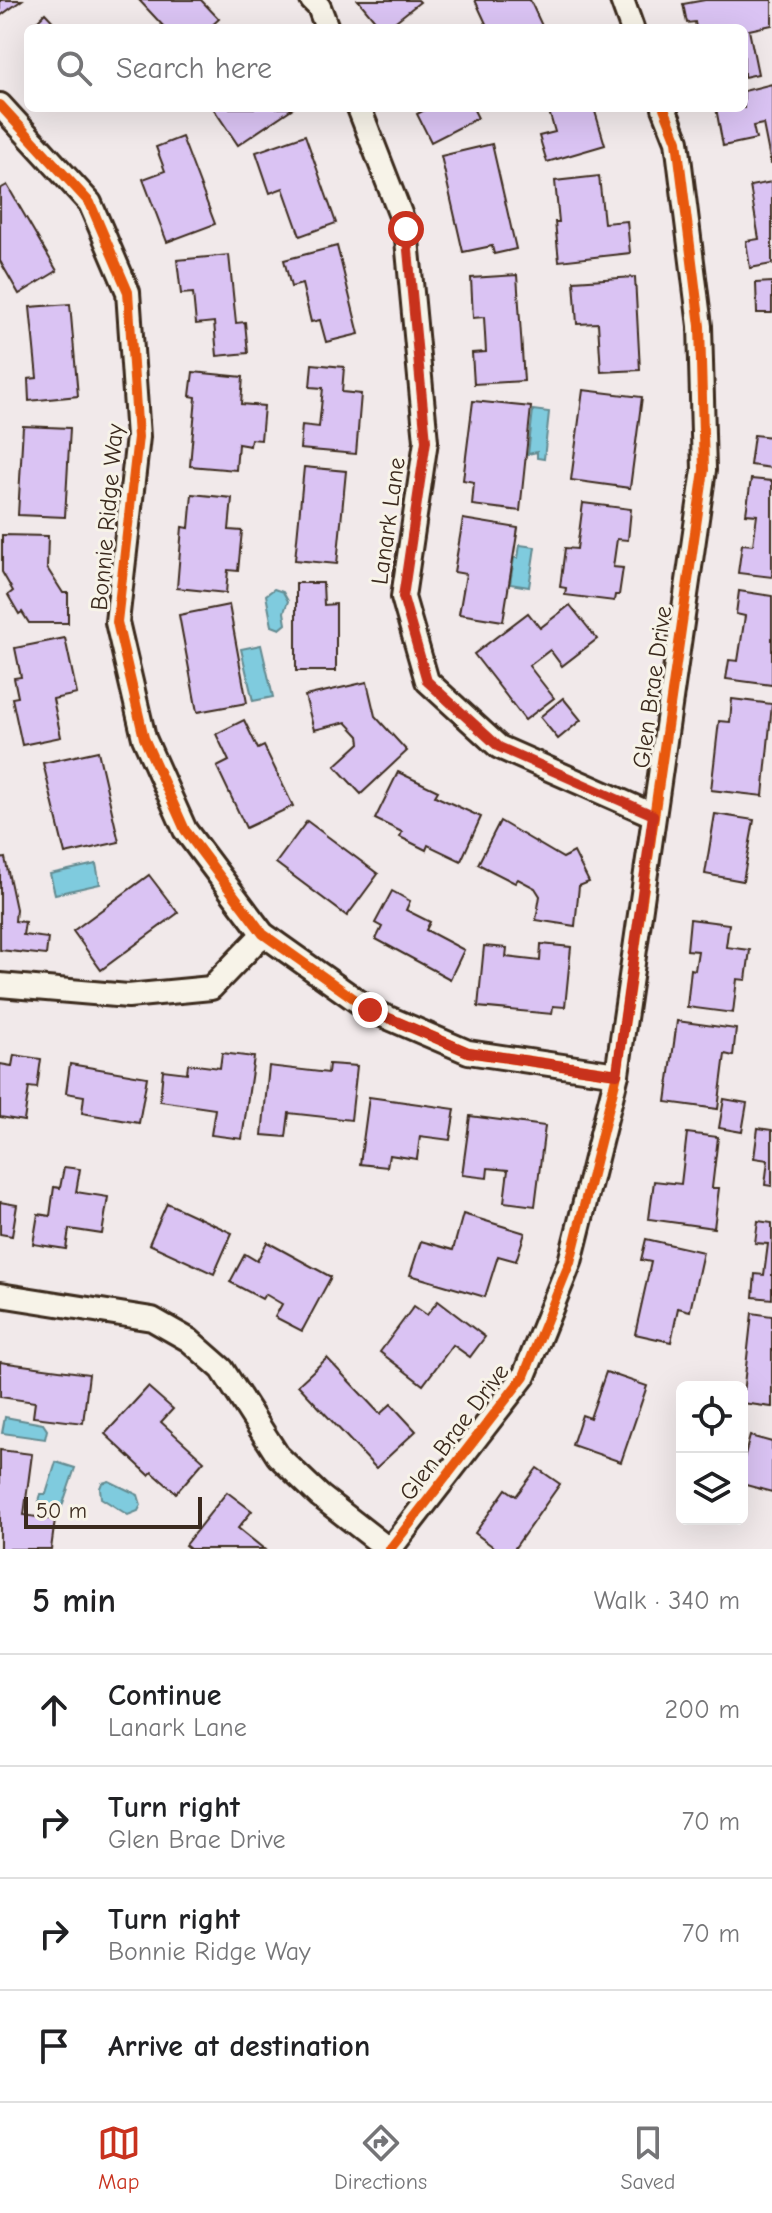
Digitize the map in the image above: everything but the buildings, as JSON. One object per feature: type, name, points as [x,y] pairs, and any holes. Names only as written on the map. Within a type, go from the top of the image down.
[{"type":"street","points":[[312,0],[319,7],[325,24]]},
{"type":"street","points":[[622,0],[631,24]]},
{"type":"street","name":"Bonnie Ridge Way","points":[[0,105],[90,203],[128,292],[138,437],[117,622],[144,738],[185,830],[263,934],[370,1010],[468,1052],[617,1074]]},
{"type":"street","name":"Lanark Lane","points":[[361,112],[406,229],[426,441],[403,597],[427,681],[499,747],[653,815]]},
{"type":"street","name":"Glen Brae Drive","points":[[389,1549],[524,1376],[570,1262],[617,1074],[704,470],[700,326],[677,141],[666,112]]},
{"type":"street","points":[[0,985],[128,996],[211,988],[263,934]]},
{"type":"street","points":[[0,1295],[152,1319],[189,1340],[222,1369],[278,1456],[320,1496],[389,1549]]},
{"type":"water","points":[[533,410],[549,412],[544,459],[537,458],[537,452],[528,454]]},
{"type":"water","points":[[520,545],[535,547],[529,587],[510,584],[514,558],[518,558]]},
{"type":"water","points":[[274,589],[283,592],[288,601],[284,612],[286,624],[280,629],[272,626],[266,595]]},
{"type":"water","points":[[261,645],[273,697],[253,701],[241,649]]},
{"type":"water","points":[[96,864],[100,884],[55,894],[50,874]]},
{"type":"water","points":[[5,1417],[43,1424],[47,1430],[45,1439],[2,1433]]},
{"type":"water","points":[[56,1462],[75,1468],[61,1509],[39,1501],[41,1494],[46,1494]]},
{"type":"water","points":[[109,1481],[138,1495],[141,1505],[138,1511],[128,1515],[101,1498],[102,1483]]},
{"type":"cycle path","points":[[0,105],[90,203],[128,292],[138,437],[117,622],[144,738],[185,830],[263,934],[370,1010],[468,1052],[617,1074]]},
{"type":"cycle path","points":[[390,1549],[524,1376],[570,1262],[617,1074],[704,470],[700,326],[677,141],[666,112]]},
{"type":"route","points":[[370,1010],[468,1052],[617,1074],[653,815],[499,747],[427,681],[403,597],[426,441],[406,229]]}]
